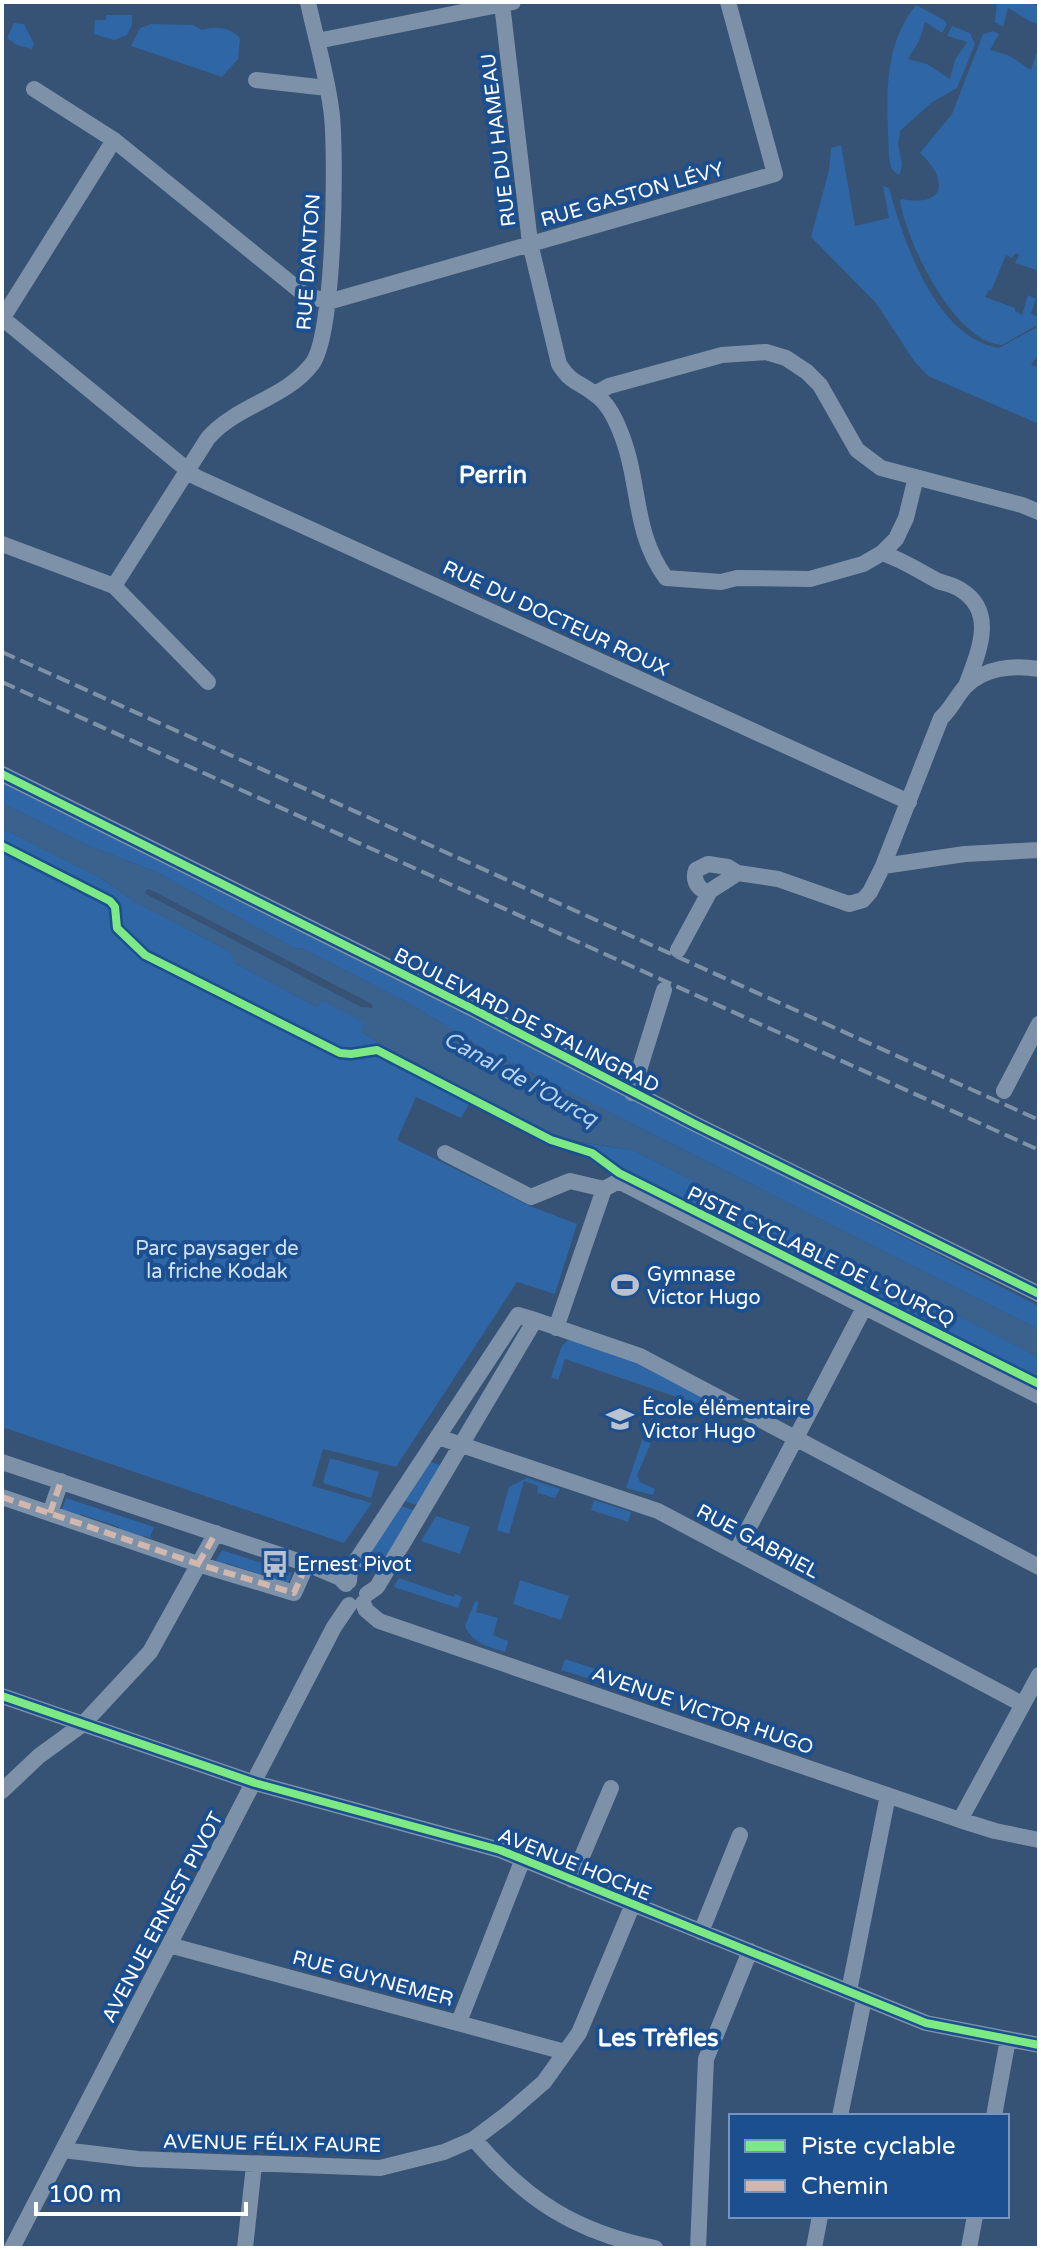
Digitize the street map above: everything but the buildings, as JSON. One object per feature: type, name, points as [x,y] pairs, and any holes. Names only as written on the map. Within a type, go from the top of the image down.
[{"type":"street","name":"RUE DANTON","points":[[114,586],[208,438],[224,421],[301,377],[314,362],[321,344],[328,302],[334,206],[332,116],[308,2]]},
{"type":"street","name":"RUE GASTON LÉVY","points":[[328,302],[775,174],[728,2]]},
{"type":"street","points":[[317,41],[507,3]]},
{"type":"street","name":"RUE DU HAMEAU","points":[[507,3],[530,243],[559,364],[568,379],[595,394],[605,404],[621,432],[640,524],[654,563],[666,578],[679,580],[810,579],[863,564],[882,553]]},
{"type":"street","points":[[256,80],[327,88]]},
{"type":"street","points":[[34,89],[114,140],[304,294],[328,302]]},
{"type":"street","points":[[2,319],[114,140]]},
{"type":"street","name":"RUE DU DOCTEUR ROUX","points":[[2,319],[196,477],[909,802]]},
{"type":"street","points":[[595,394],[609,386],[722,355],[766,352],[786,358],[820,385],[857,450],[869,461],[895,473],[1039,512]]},
{"type":"street","points":[[710,891],[704,891],[696,883],[694,875],[702,865],[728,867],[738,873],[778,879],[849,904],[863,900],[883,866],[941,718],[953,707],[966,686],[983,630],[977,606],[958,587],[882,553],[902,528],[916,477]]},
{"type":"street","points":[[2,544],[114,586],[208,682]]},
{"type":"street","points":[[966,686],[1000,669],[1020,666],[1039,669]]},
{"type":"street","name":"BOULEVARD DE STALINGRAD","points":[[2,774],[473,1009],[632,1093],[1039,1294]]},
{"type":"street","points":[[883,866],[965,854],[1039,850]]},
{"type":"street","points":[[678,950],[710,891],[738,873]]},
{"type":"street","points":[[632,1093],[664,990]]},
{"type":"street","points":[[1004,1091],[1039,1024]]},
{"type":"street","points":[[445,1153],[531,1197],[570,1181],[604,1189],[615,1183],[628,1184],[1039,1396]]},
{"type":"street","points":[[556,1328],[604,1189]]},
{"type":"street","points":[[736,1552],[865,1306]]},
{"type":"street","points":[[2,1462],[307,1564],[347,1582],[350,1570],[518,1315],[640,1356],[1039,1567]]},
{"type":"street","name":"AVENUE ERNEST PIVOT","points":[[12,2248],[334,1627],[377,1587],[535,1320]]},
{"type":"street","name":"RUE GABRIEL","points":[[438,1437],[658,1511],[1022,1704]]},
{"type":"street","points":[[50,1513],[61,1481]]},
{"type":"street","points":[[2,1497],[198,1564],[294,1593],[307,1564]]},
{"type":"street","points":[[2,1791],[33,1761],[83,1724],[150,1652],[216,1533]]},
{"type":"street","name":"AVENUE VICTOR HUGO","points":[[347,1582],[362,1583],[360,1601],[379,1621],[960,1820],[1039,1840]]},
{"type":"street","points":[[960,1820],[1039,1675]]},
{"type":"street","name":"AVENUE HOCHE","points":[[2,1696],[255,1783],[500,1850],[926,2023],[1039,2045]]},
{"type":"street","points":[[572,1880],[611,1788]]},
{"type":"street","points":[[840,2114],[888,1795]]},
{"type":"street","points":[[701,1932],[740,1835]]},
{"type":"street","points":[[459,2022],[523,1859]]},
{"type":"street","name":"AVENUE FÉLIX FAURE","points":[[63,2150],[138,2159],[380,2168],[444,2152],[474,2139],[544,2082],[579,2033],[633,1904]]},
{"type":"street","name":"RUE GUYNEMER","points":[[169,1945],[565,2052]]},
{"type":"street","points":[[698,2248],[706,2059],[750,1951]]},
{"type":"street","points":[[994,2114],[1008,2039]]},
{"type":"street","points":[[474,2139],[497,2166],[531,2197],[581,2225],[655,2248]]},
{"type":"street","points":[[245,2248],[254,2165]]},
{"type":"street","points":[[814,2248],[820,2218]]},
{"type":"street","points":[[969,2248],[975,2218]]},
{"type":"green space","points":[[997,2],[1030,2],[1039,7],[1039,24],[1008,8],[1003,27],[995,22]]},
{"type":"green space","points":[[916,5],[947,24],[942,33],[925,22],[919,41],[908,59],[927,64],[950,79],[955,60],[967,42],[947,36],[952,26],[970,33],[975,44],[957,88],[931,103],[900,131],[898,144],[902,165],[900,174],[897,174],[891,168],[889,156],[889,78],[897,40]]},
{"type":"green space","points":[[106,15],[132,15],[132,25],[127,35],[114,40],[94,34],[95,20],[106,20]]},
{"type":"green space","points":[[14,23],[24,24],[34,44],[32,49],[7,38]]},
{"type":"green space","points":[[151,24],[227,30],[240,38],[238,59],[222,77],[131,46],[140,28]]},
{"type":"green space","points":[[993,31],[999,34],[990,50],[1008,55],[1031,70],[1039,45],[1039,271],[1015,263],[1019,255],[1016,253],[1012,258],[1006,255],[991,291],[985,297],[1015,308],[1022,315],[1028,295],[1036,299],[1031,313],[1039,318],[1039,324],[1002,345],[984,340],[950,309],[912,241],[900,201],[917,201],[935,195],[939,181],[936,172],[920,153],[952,114],[983,34]]},
{"type":"green space","points":[[841,145],[855,226],[889,218],[883,186],[889,188],[904,234],[926,284],[957,326],[977,340],[999,348],[1039,326],[1039,354],[1031,365],[1039,367],[1039,424],[928,376],[914,361],[876,303],[811,237],[829,170],[831,148]]},
{"type":"green space","points":[[2,782],[159,858],[1039,1306],[1039,1330],[483,1048],[410,1004],[301,948],[296,949],[156,872],[87,845],[2,803]]},
{"type":"green space","name":"Parc paysager de la friche Kodak","points":[[2,828],[99,877],[134,901],[229,951],[234,956],[233,962],[317,1007],[322,1000],[366,1023],[362,1032],[474,1096],[461,1118],[416,1097],[397,1140],[530,1206],[577,1224],[555,1294],[517,1282],[396,1467],[323,1449],[312,1486],[372,1503],[344,1543],[2,1427]]},
{"type":"green space","points":[[584,1143],[633,1150],[1039,1357],[1039,1389],[619,1173]]},
{"type":"green space","points":[[570,1339],[636,1361],[712,1401],[709,1408],[565,1359],[558,1380],[551,1377],[562,1345]]},
{"type":"green space","points":[[642,1440],[651,1443],[637,1475],[640,1482],[655,1489],[653,1495],[626,1488]]},
{"type":"green space","points":[[330,1458],[379,1472],[371,1498],[323,1483]]},
{"type":"green space","points":[[428,1461],[443,1466],[419,1506],[402,1500]]},
{"type":"green space","points":[[527,1478],[560,1489],[555,1498],[537,1495],[538,1486],[524,1481],[509,1534],[497,1530],[509,1487]]},
{"type":"green space","points":[[66,1498],[154,1527],[150,1538],[144,1536],[143,1540],[118,1531],[119,1527],[80,1514],[78,1518],[61,1512]]},
{"type":"green space","points":[[594,1500],[631,1512],[628,1522],[591,1510]]},
{"type":"green space","points":[[399,1505],[416,1511],[388,1557],[369,1551]]},
{"type":"green space","points":[[436,1516],[470,1527],[460,1554],[421,1541]]},
{"type":"green space","points":[[222,1550],[292,1573],[288,1583],[226,1563],[225,1567],[214,1564]]},
{"type":"green space","points":[[399,1578],[462,1597],[458,1608],[394,1587]]},
{"type":"green space","points":[[520,1580],[569,1596],[561,1620],[513,1604]]},
{"type":"green space","points":[[475,1601],[479,1602],[476,1612],[498,1618],[493,1635],[508,1641],[505,1652],[481,1644],[468,1632],[465,1626]]},
{"type":"green space","points":[[565,1659],[611,1674],[610,1685],[561,1670]]},
{"type":"water","name":"Canal de l'Ourcq","points":[[2,803],[87,845],[156,872],[296,949],[301,948],[410,1004],[483,1048],[1039,1330],[1039,1357],[633,1150],[562,1139],[474,1096],[362,1032],[365,1023],[322,1000],[317,1007],[233,962],[229,951],[134,901],[99,877],[2,828]],"holes":[[[149,889],[372,1004],[373,1008],[361,1007],[145,891]]]},
{"type":"railway","points":[[2,652],[1039,1120]]},
{"type":"railway","points":[[2,682],[1039,1150]]},
{"type":"marked path","points":[[50,1513],[61,1481]]},
{"type":"marked path","points":[[2,1497],[198,1564],[294,1593],[307,1564]]},
{"type":"marked path","points":[[198,1564],[216,1533]]},
{"type":"cycle path","points":[[2,774],[1039,1294]]},
{"type":"cycle path","name":"PISTE CYCLABLE DE L'OURCQ","points":[[2,846],[110,901],[115,907],[117,928],[145,955],[340,1053],[377,1050],[551,1140],[592,1153],[619,1173],[1039,1384]]},
{"type":"cycle path","points":[[2,1696],[255,1783],[500,1850],[926,2023],[1039,2045]]},
{"type":"place","name":"Gymnase Victor Hugo","points":[[625,1285]]},
{"type":"place","name":"École élémentaire Victor Hugo","points":[[620,1419]]},
{"type":"place","name":"Ernest Pivot","points":[[275,1564]]},
{"type":"district","name":"Perrin","points":[[493,475]]},
{"type":"district","name":"Les Trèfles","points":[[658,2038]]}]
